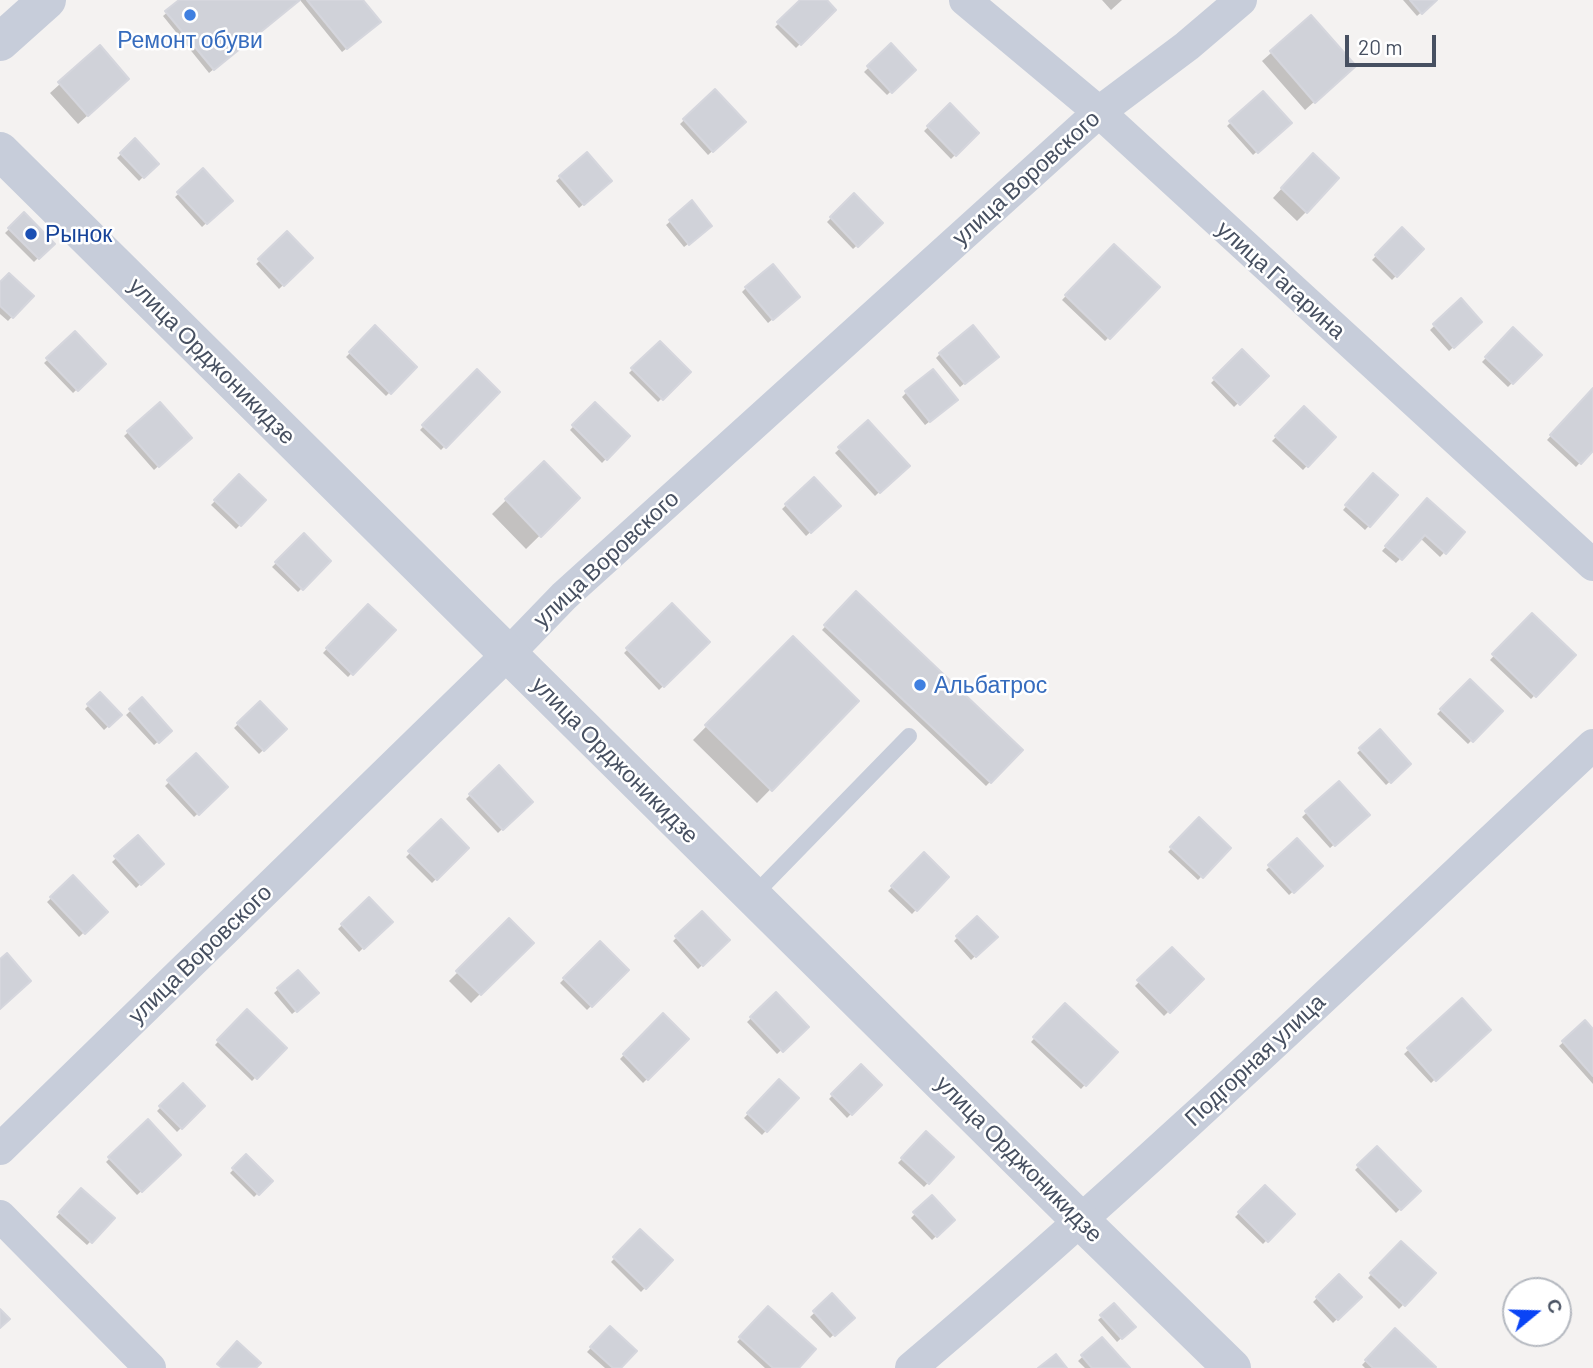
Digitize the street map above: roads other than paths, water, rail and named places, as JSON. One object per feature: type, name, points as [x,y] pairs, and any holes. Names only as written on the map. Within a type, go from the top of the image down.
[{"type":"street","points":[[0,42],[47,0]]},
{"type":"street","name":"улица Гагарина","points":[[965,0],[1099,113],[1593,565]]},
{"type":"street","name":"улица Воровского","points":[[0,1149],[508,654],[564,596],[1099,113],[1187,46],[1241,0]]},
{"type":"street","name":"улица Орджоникидзе","points":[[0,151],[1232,1368]]},
{"type":"street","name":"Подгорная улица","points":[[911,1368],[1081,1221],[1593,745]]},
{"type":"street","points":[[0,1216],[150,1368]]},
{"type":"lane","points":[[753,896],[909,736]]},
{"type":"place","name":"Ремонт обуви","points":[[190,15]]},
{"type":"place","name":"Рынок","points":[[31,234]]},
{"type":"place","name":"Альбатрос","points":[[920,685]]}]
